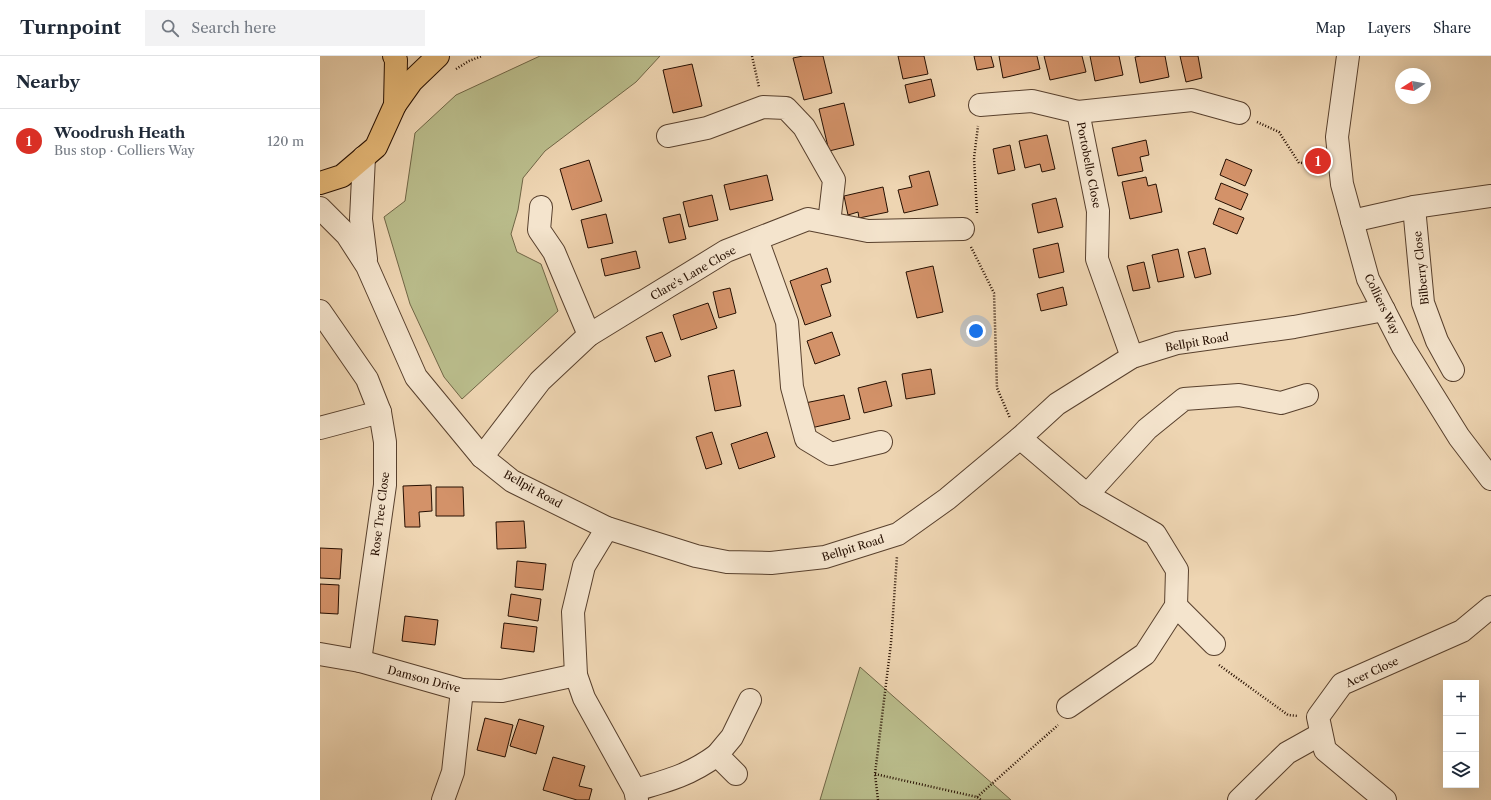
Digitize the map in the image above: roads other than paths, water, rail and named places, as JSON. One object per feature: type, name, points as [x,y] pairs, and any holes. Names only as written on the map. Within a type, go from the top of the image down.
[{"type":"main road","points":[[394,56],[396,60],[395,105]]},
{"type":"main road","points":[[320,183],[342,176],[376,147],[395,105],[412,81],[432,60],[445,64]]},
{"type":"street","name":"Colliers Way","points":[[1348,56],[1337,137],[1342,184],[1368,280],[1403,347],[1459,437],[1491,479]]},
{"type":"street","name":"Portobello Close","points":[[980,105],[1032,101],[1078,112],[1192,100],[1238,113]]},
{"type":"street","points":[[668,136],[707,128],[763,107],[786,108],[804,127],[834,180],[829,223]]},
{"type":"street","name":"Portobello Close","points":[[1078,112],[1098,211],[1096,259],[1132,357]]},
{"type":"street","name":"Bellpit Road","points":[[364,157],[361,219],[368,266]]},
{"type":"street","points":[[1352,221],[1414,207],[1491,196]]},
{"type":"street","points":[[541,207],[540,230],[554,252],[589,335]]},
{"type":"street","name":"Bilberry Close","points":[[1414,207],[1423,304],[1437,341],[1453,370]]},
{"type":"street","name":"Bellpit Road","points":[[320,208],[348,235],[368,266],[416,377],[482,457],[512,481],[607,528],[696,556],[727,562],[771,563],[825,558],[898,534],[947,499],[1020,438],[1057,404],[1132,357],[1177,343],[1294,327],[1384,310]]},
{"type":"street","name":"Clare's Lane Close","points":[[482,457],[540,381],[589,335],[726,251],[808,219],[868,231],[963,229]]},
{"type":"street","points":[[757,239],[788,322],[792,387],[806,439],[831,454],[881,442]]},
{"type":"street","name":"Rose Tree Close","points":[[320,311],[367,380],[380,412],[386,442],[386,485],[360,661]]},
{"type":"street","points":[[1087,495],[1147,428],[1184,399],[1239,395],[1281,403],[1307,395]]},
{"type":"street","points":[[320,428],[380,412]]},
{"type":"street","points":[[1020,438],[1087,495],[1156,534],[1177,570],[1176,606],[1145,654],[1068,707]]},
{"type":"street","points":[[607,528],[584,566],[573,612],[576,675],[584,698],[636,795],[682,776],[702,766],[718,755],[732,736],[750,700]]},
{"type":"street","points":[[1176,606],[1214,653]]},
{"type":"street","name":"Acer Close","points":[[1320,725],[1342,684],[1462,631],[1491,607]]},
{"type":"street","name":"Damson Drive","points":[[320,654],[360,661],[462,690],[502,691],[576,675]]},
{"type":"street","points":[[443,800],[453,772],[462,690]]},
{"type":"street","points":[[1239,800],[1287,753],[1320,725],[1325,750],[1384,800]]},
{"type":"street","points":[[718,755],[736,774]]},
{"type":"place","name":"Woodrush Heath","points":[[1318,161]]}]
